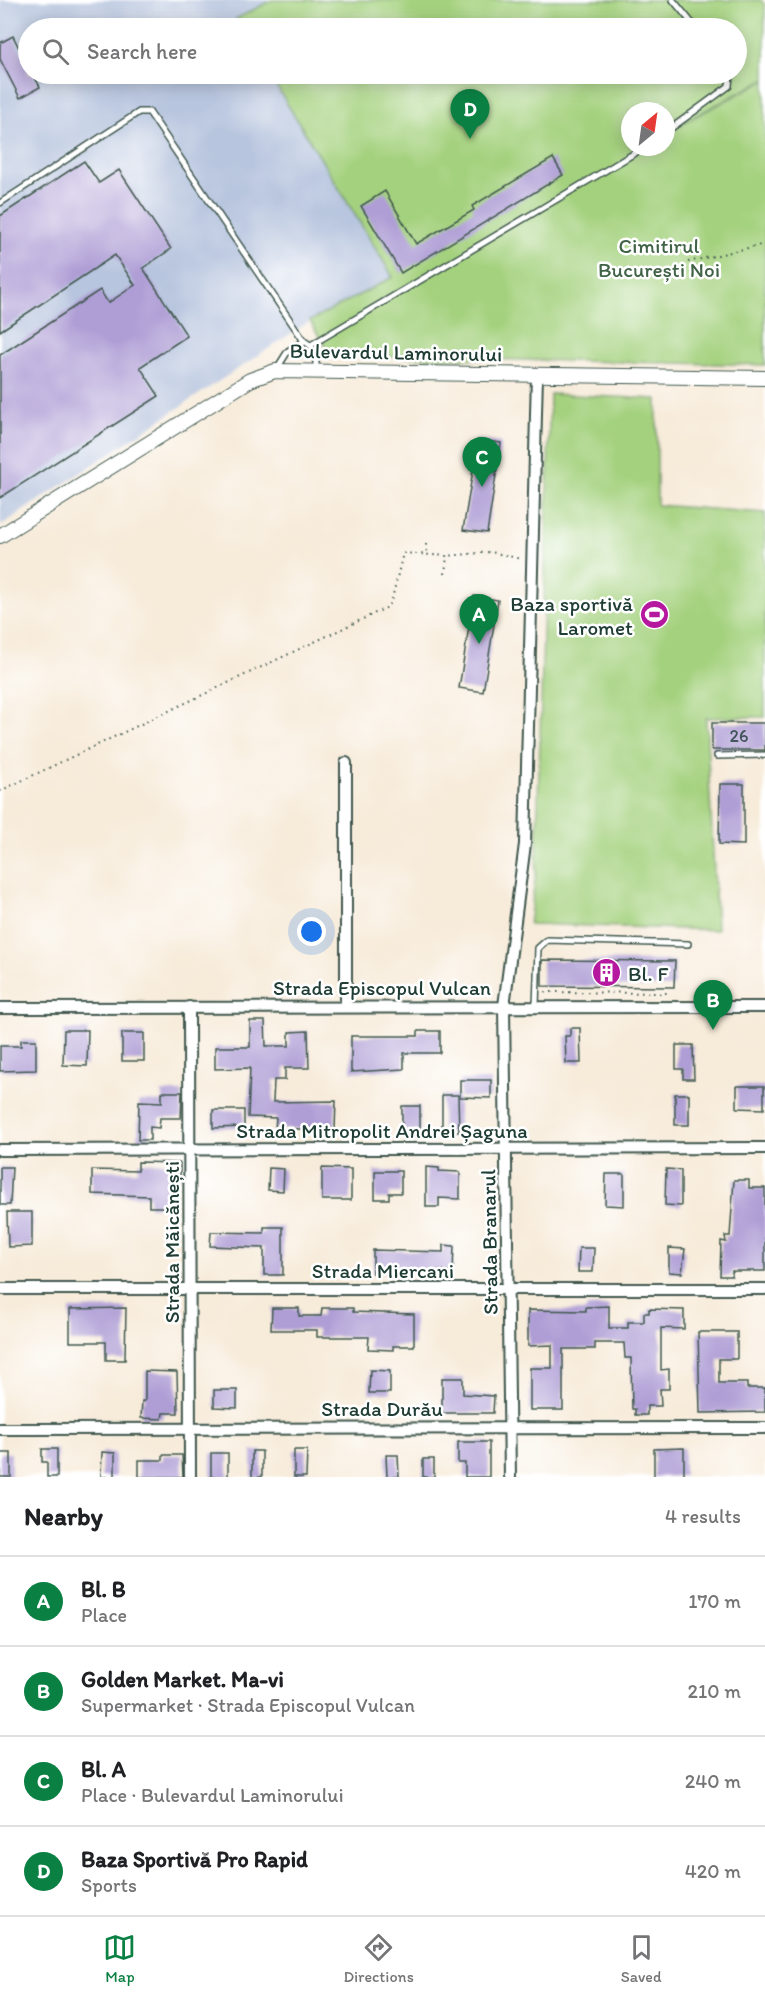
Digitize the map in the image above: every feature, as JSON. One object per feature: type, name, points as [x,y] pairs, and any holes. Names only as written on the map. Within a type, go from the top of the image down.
[{"type":"street","name":"Bulevardul Laminorului","points":[[0,536],[250,380],[275,371],[765,378]]},
{"type":"street","name":"Strada Branarul","points":[[510,1477],[510,1290],[504,1006],[524,863],[537,375]]},
{"type":"street","points":[[346,763],[346,1007]]},
{"type":"street","name":"Strada Măicănești","points":[[189,1007],[190,1477]]},
{"type":"street","name":"Strada Episcopul Vulcan","points":[[0,1008],[765,1007]]},
{"type":"street","name":"Strada Mitropolit Andrei Șaguna","points":[[0,1150],[765,1148]]},
{"type":"street","name":"Strada Miercani","points":[[0,1289],[765,1289]]},
{"type":"street","name":"Strada Durău","points":[[0,1429],[765,1428]]},
{"type":"lane","points":[[673,0],[688,18]]},
{"type":"lane","points":[[675,125],[729,84]]},
{"type":"lane","points":[[0,203],[139,112],[149,112],[304,341],[316,352],[316,371]]},
{"type":"lane","points":[[311,345],[630,156]]},
{"type":"lane","points":[[275,371],[288,351],[304,341]]},
{"type":"lane","points":[[717,756],[765,755]]},
{"type":"lane","points":[[536,1006],[538,948],[547,940],[688,944]]},
{"type":"path","points":[[688,262],[765,244]]},
{"type":"path","points":[[426,544],[427,554]]},
{"type":"path","points":[[0,791],[388,608],[403,553],[447,556],[491,552],[532,563]]},
{"type":"path","points":[[445,574],[447,556]]},
{"type":"path","points":[[567,987],[567,993]]},
{"type":"path","points":[[608,993],[609,987]]},
{"type":"path","points":[[652,987],[652,993]]},
{"type":"path","points":[[536,992],[668,993]]},
{"type":"shaded area","points":[[0,0],[272,0],[238,18],[18,18],[18,84],[275,84],[393,277],[310,321],[0,526]]},
{"type":"green space","name":"Cimitirul București Noi","points":[[272,0],[761,0],[765,5],[765,79],[675,126],[675,102],[621,102],[621,156],[675,156],[675,127],[765,80],[765,365],[331,356],[310,321],[393,277],[275,84],[747,84],[747,18],[238,18]]},
{"type":"green space","name":"Baza sportivă Laromet","points":[[550,394],[657,399],[657,505],[765,513],[765,717],[706,718],[717,930],[529,924],[536,873]]},
{"type":"building","points":[[13,36],[18,46],[18,84],[38,84],[40,87],[20,98],[0,59],[0,43]]},
{"type":"building","points":[[553,158],[563,175],[401,273],[361,206],[385,191],[416,244],[474,210],[472,206]]},
{"type":"building","points":[[84,161],[99,183],[119,170],[171,249],[143,268],[187,336],[140,367],[159,396],[0,498],[0,355],[100,290],[108,303],[135,285],[115,255],[0,331],[0,216]]},
{"type":"building","points":[[478,440],[501,443],[487,533],[463,530]]},
{"type":"building","points":[[474,596],[498,600],[483,692],[459,688]]},
{"type":"building","points":[[712,723],[765,723],[765,750],[712,750]]},
{"type":"building","points":[[720,784],[744,784],[744,845],[719,844]]},
{"type":"building","name":"Bl. F","points":[[542,960],[675,961],[674,987],[542,986]]},
{"type":"building","points":[[250,1021],[265,1021],[266,1046],[289,1046],[289,1032],[308,1031],[309,1068],[285,1068],[285,1080],[274,1080],[273,1102],[336,1101],[335,1129],[275,1129],[276,1118],[248,1117],[250,1068],[215,1069],[215,1047],[250,1047]]},
{"type":"building","points":[[570,1028],[580,1028],[581,1063],[566,1063],[565,1036],[570,1036]]},
{"type":"building","points":[[64,1030],[88,1030],[87,1066],[63,1065]]},
{"type":"building","points":[[418,1031],[440,1031],[440,1053],[404,1053],[404,1069],[351,1072],[351,1036],[418,1036]]},
{"type":"building","points":[[122,1033],[144,1033],[144,1061],[122,1061]]},
{"type":"building","points":[[21,1040],[36,1040],[36,1070],[0,1071],[0,1046],[21,1046]]},
{"type":"building","points":[[676,1045],[693,1045],[694,1079],[683,1079],[683,1069],[676,1069]]},
{"type":"building","points":[[460,1080],[491,1080],[491,1098],[460,1097]]},
{"type":"building","points":[[737,1086],[764,1086],[764,1109],[737,1108]]},
{"type":"building","points":[[162,1092],[182,1092],[181,1118],[160,1118],[159,1128],[150,1127],[150,1140],[138,1140],[139,1101],[162,1102]]},
{"type":"building","points":[[675,1094],[689,1094],[689,1125],[675,1125]]},
{"type":"building","points":[[442,1095],[458,1095],[459,1132],[442,1132]]},
{"type":"building","points":[[402,1106],[420,1106],[420,1131],[402,1131]]},
{"type":"building","points":[[213,1110],[244,1110],[244,1127],[213,1128]]},
{"type":"building","points":[[138,1162],[180,1163],[180,1177],[172,1176],[172,1207],[149,1207],[149,1196],[92,1194],[92,1170],[138,1171]]},
{"type":"building","points":[[0,1167],[12,1167],[10,1205],[0,1205]]},
{"type":"building","points":[[426,1167],[439,1168],[439,1171],[460,1172],[460,1199],[439,1198],[439,1207],[426,1207]]},
{"type":"building","points":[[269,1168],[284,1169],[283,1191],[268,1190]]},
{"type":"building","points":[[322,1168],[351,1169],[351,1200],[322,1200]]},
{"type":"building","points":[[666,1169],[681,1170],[681,1206],[665,1205]]},
{"type":"building","points":[[375,1171],[401,1171],[401,1193],[389,1193],[389,1199],[375,1199]]},
{"type":"building","points":[[606,1174],[624,1174],[624,1206],[605,1205]]},
{"type":"building","points":[[734,1180],[749,1180],[749,1188],[765,1188],[765,1271],[732,1271],[732,1276],[720,1276],[721,1241],[726,1242],[725,1236],[730,1236]]},
{"type":"building","points":[[7,1212],[32,1212],[32,1246],[8,1247]]},
{"type":"building","points":[[264,1227],[283,1227],[283,1275],[264,1275],[264,1248],[210,1246],[211,1232],[264,1233]]},
{"type":"building","points":[[443,1245],[454,1246],[453,1271],[439,1271],[439,1275],[388,1270],[387,1273],[373,1273],[373,1250],[443,1252]]},
{"type":"building","points":[[579,1248],[594,1248],[593,1272],[578,1272]]},
{"type":"building","points":[[669,1248],[685,1249],[682,1273],[669,1272]]},
{"type":"building","points":[[609,1306],[609,1328],[628,1328],[628,1322],[644,1322],[644,1313],[649,1313],[649,1309],[684,1310],[684,1329],[661,1328],[661,1370],[669,1369],[669,1389],[660,1389],[661,1406],[647,1406],[647,1415],[635,1415],[635,1409],[632,1409],[631,1358],[625,1358],[624,1343],[595,1343],[595,1349],[563,1349],[563,1410],[530,1410],[530,1368],[552,1368],[552,1345],[528,1346],[528,1310],[586,1311],[586,1307]]},
{"type":"building","points":[[126,1308],[125,1360],[106,1360],[106,1342],[70,1342],[70,1309]]},
{"type":"building","points":[[272,1308],[299,1308],[299,1316],[321,1316],[322,1308],[353,1308],[353,1312],[414,1314],[414,1346],[393,1346],[393,1350],[368,1349],[369,1337],[317,1337],[317,1330],[271,1330]]},
{"type":"building","points":[[698,1332],[737,1332],[737,1359],[719,1359],[719,1383],[747,1383],[747,1388],[765,1388],[765,1412],[700,1413]]},
{"type":"building","points":[[370,1370],[390,1371],[390,1393],[369,1393]]},
{"type":"building","points":[[145,1371],[177,1372],[178,1413],[163,1413],[162,1419],[141,1418],[142,1401],[145,1401]]},
{"type":"building","points":[[442,1378],[463,1378],[463,1394],[494,1396],[493,1413],[442,1413]]},
{"type":"building","points":[[214,1390],[237,1390],[237,1408],[214,1407]]},
{"type":"building","points":[[458,1442],[489,1442],[489,1477],[465,1477],[465,1463],[458,1463]]},
{"type":"building","points":[[684,1448],[684,1476],[654,1477],[654,1449]]},
{"type":"building","points":[[42,1449],[57,1449],[57,1477],[47,1477],[47,1462],[42,1462]]},
{"type":"building","points":[[294,1450],[307,1450],[306,1477],[294,1477]]},
{"type":"building","points":[[252,1451],[262,1451],[262,1477],[252,1477]]},
{"type":"building","points":[[102,1452],[115,1453],[115,1477],[101,1477]]},
{"type":"building","points":[[0,1453],[11,1453],[11,1477],[0,1477]]},
{"type":"building","points":[[211,1453],[228,1453],[228,1477],[211,1477]]},
{"type":"building","points":[[163,1455],[182,1455],[183,1477],[139,1477],[139,1460],[163,1460]]},
{"type":"building","points":[[386,1455],[398,1455],[399,1477],[387,1477]]},
{"type":"building","points":[[423,1459],[434,1459],[434,1477],[423,1477]]},
{"type":"place","name":"Baza Sportivă Pro Rapid","points":[[470,139]]},
{"type":"place","name":"Bl. A","points":[[482,487]]},
{"type":"place","name":"Baza sportivă Laromet","points":[[654,615]]},
{"type":"place","name":"Bl. B","points":[[479,644]]},
{"type":"place","name":"Bl. F","points":[[607,973]]},
{"type":"place","name":"Golden Market. Ma-vi","points":[[713,1030]]}]
